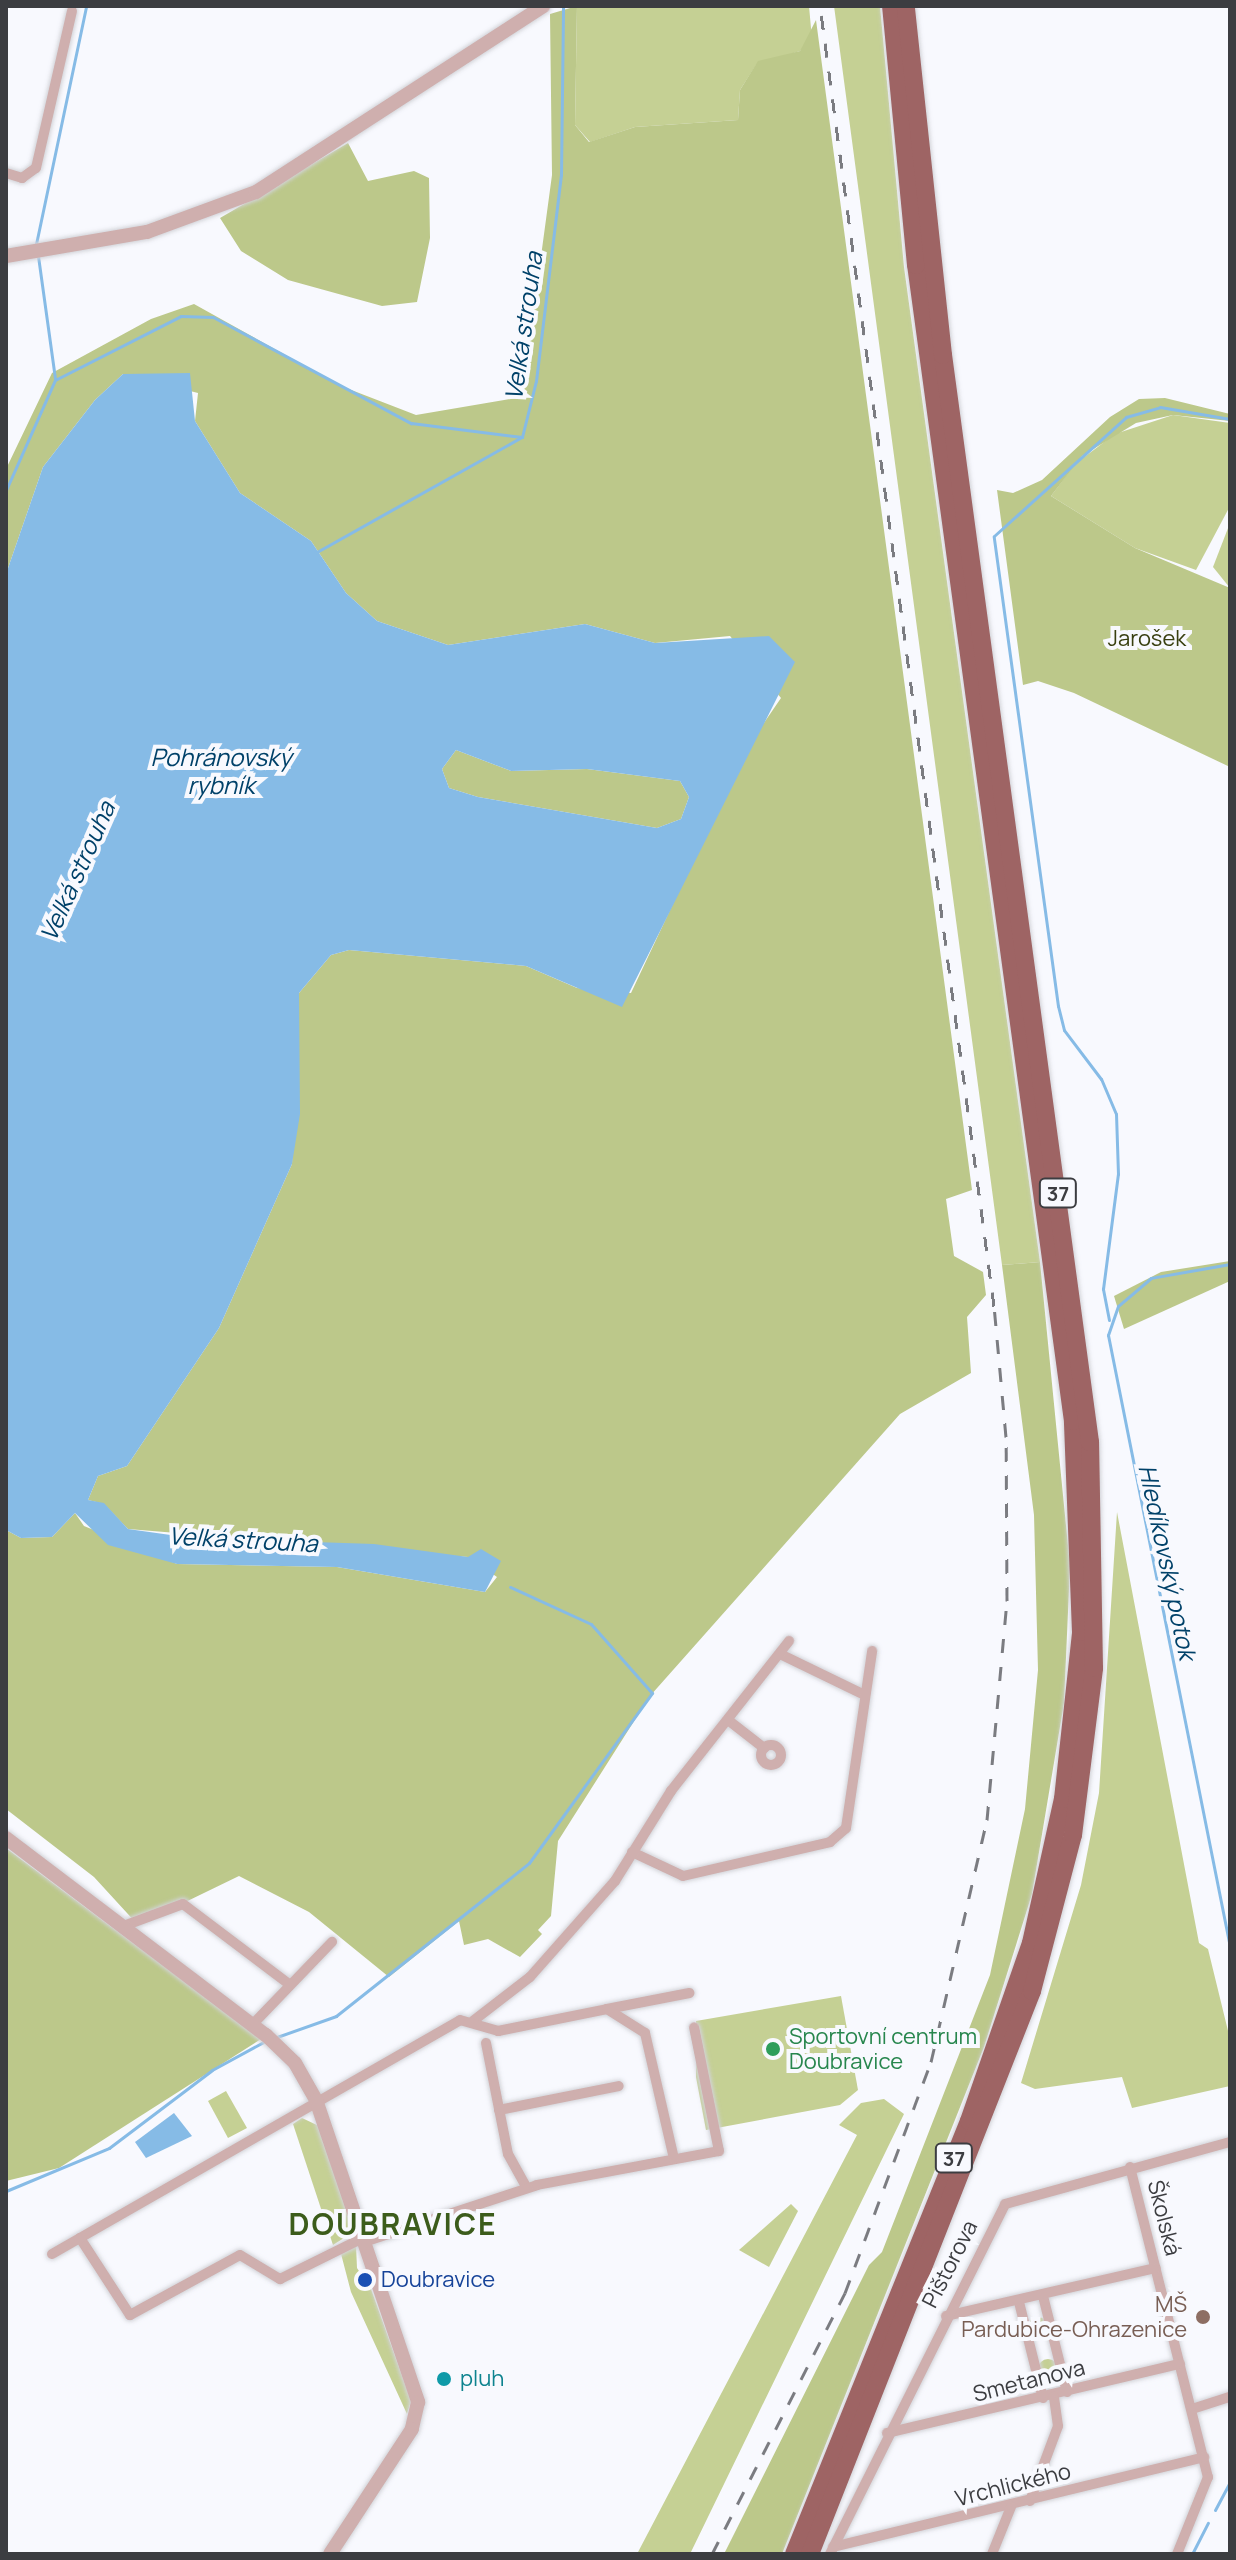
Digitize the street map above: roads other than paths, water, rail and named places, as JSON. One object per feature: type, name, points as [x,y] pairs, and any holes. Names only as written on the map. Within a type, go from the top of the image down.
[{"type":"highway","name":"37","points":[[794,2554],[1014,1998],[1058,1829],[1081,1632],[1073,1421],[916,265],[891,6]]},
{"type":"highway","name":"37","points":[[810,2554],[1032,1991],[1073,1835],[1095,1653],[1090,1442],[941,340],[906,6]]},
{"type":"street","points":[[6,256],[160,229],[256,192],[543,6]]},
{"type":"street","points":[[6,173],[22,178],[36,168],[72,11]]},
{"type":"street","points":[[473,2021],[530,1977],[632,1852],[789,1641]]},
{"type":"street","points":[[632,1852],[683,1876],[830,1842],[846,1828],[872,1651]]},
{"type":"street","points":[[780,1654],[865,1695]]},
{"type":"street","points":[[728,1720],[764,1748]]},
{"type":"street","points":[[6,1838],[253,2024],[271,2040],[316,2100],[418,2409],[330,2554]]},
{"type":"street","points":[[121,1927],[181,1903],[290,1985]]},
{"type":"street","points":[[253,2024],[332,1942]]},
{"type":"street","points":[[52,2254],[454,2023],[473,2021],[498,2031],[689,1993]]},
{"type":"street","points":[[607,2009],[651,2039],[674,2159]]},
{"type":"street","points":[[80,2238],[130,2315],[240,2255],[280,2279],[364,2240],[527,2188],[719,2151],[694,2027]]},
{"type":"street","points":[[486,2043],[508,2154],[527,2188]]},
{"type":"street","points":[[499,2110],[619,2086]]},
{"type":"street","name":"Pištorova","points":[[831,2551],[887,2433],[1005,2204],[1130,2167],[1230,2142]]},
{"type":"street","name":"Školská","points":[[1130,2167],[1204,2457],[1206,2491],[1177,2554]]},
{"type":"street","points":[[946,2316],[1019,2302],[1156,2268]]},
{"type":"street","points":[[1043,2296],[1067,2392]]},
{"type":"street","points":[[1019,2302],[1058,2426],[1030,2501]]},
{"type":"street","name":"Smetanova","points":[[887,2433],[1180,2364]]},
{"type":"street","points":[[1192,2409],[1230,2397]]},
{"type":"street","name":"Vrchlického","points":[[831,2551],[1204,2457]]},
{"type":"street","points":[[992,2554],[1011,2507]]},
{"type":"water","name":"Pohránovský rybník","points":[[190,373],[195,421],[240,493],[311,541],[346,593],[377,621],[448,645],[585,624],[655,643],[769,636],[795,662],[622,1007],[526,966],[349,950],[331,955],[299,993],[300,1114],[292,1164],[219,1328],[127,1466],[98,1476],[88,1500],[104,1503],[128,1529],[192,1538],[374,1544],[468,1557],[481,1549],[501,1561],[485,1592],[337,1567],[177,1564],[108,1545],[75,1513],[52,1537],[21,1538],[6,1530],[6,574],[43,467],[95,400],[123,374]],"holes":[[[456,750],[511,771],[587,769],[680,781],[689,797],[681,819],[657,828],[478,797],[449,788],[442,769]]]},
{"type":"water","points":[[174,2113],[192,2136],[146,2158],[135,2142]]},
{"type":"waterway","points":[[36,244],[86,6]]},
{"type":"waterway","name":"Velká strouha","points":[[315,553],[522,437],[536,381],[561,175],[563,6]]},
{"type":"waterway","points":[[38,256],[55,379]]},
{"type":"waterway","points":[[6,490],[55,380],[181,316],[213,317],[411,423],[522,437]]},
{"type":"waterway","points":[[1109,1320],[1103,1289],[1118,1174],[1116,1114],[1101,1079],[1064,1030],[1058,1006],[994,536],[1126,417],[1160,407],[1230,419]]},
{"type":"waterway","name":"Hledíkovský potok","points":[[1230,1264],[1151,1278],[1118,1306],[1108,1335],[1230,1947]]},
{"type":"waterway","name":"Velká strouha","points":[[274,2038],[336,2016],[529,1863],[652,1693],[591,1624],[510,1587]]},
{"type":"waterway","name":"Velká strouha","points":[[6,2191],[109,2148],[212,2070],[267,2040]]},
{"type":"waterway","name":"Hledíkovský potok","points":[[1215,2510],[1230,2482]]},
{"type":"waterway","name":"Hledíkovský potok","points":[[1192,2554],[1208,2523]]},
{"type":"railway","points":[[712,2554],[845,2293],[931,2062],[987,1820],[1007,1601],[1006,1437],[994,1306],[820,6]]},
{"type":"place","name":"Sportovní centrum Doubravice","points":[[773,2049]]},
{"type":"place","name":"Doubravice","points":[[365,2280]]},
{"type":"place","name":"MŠ Pardubice-Ohrazenice","points":[[1203,2317]]},
{"type":"place","name":"pluh","points":[[444,2379]]},
{"type":"district","name":"DOUBRAVICE","points":[[393,2224]]},
{"type":"park label","name":"Jarošek","points":[[1147,639]]}]
